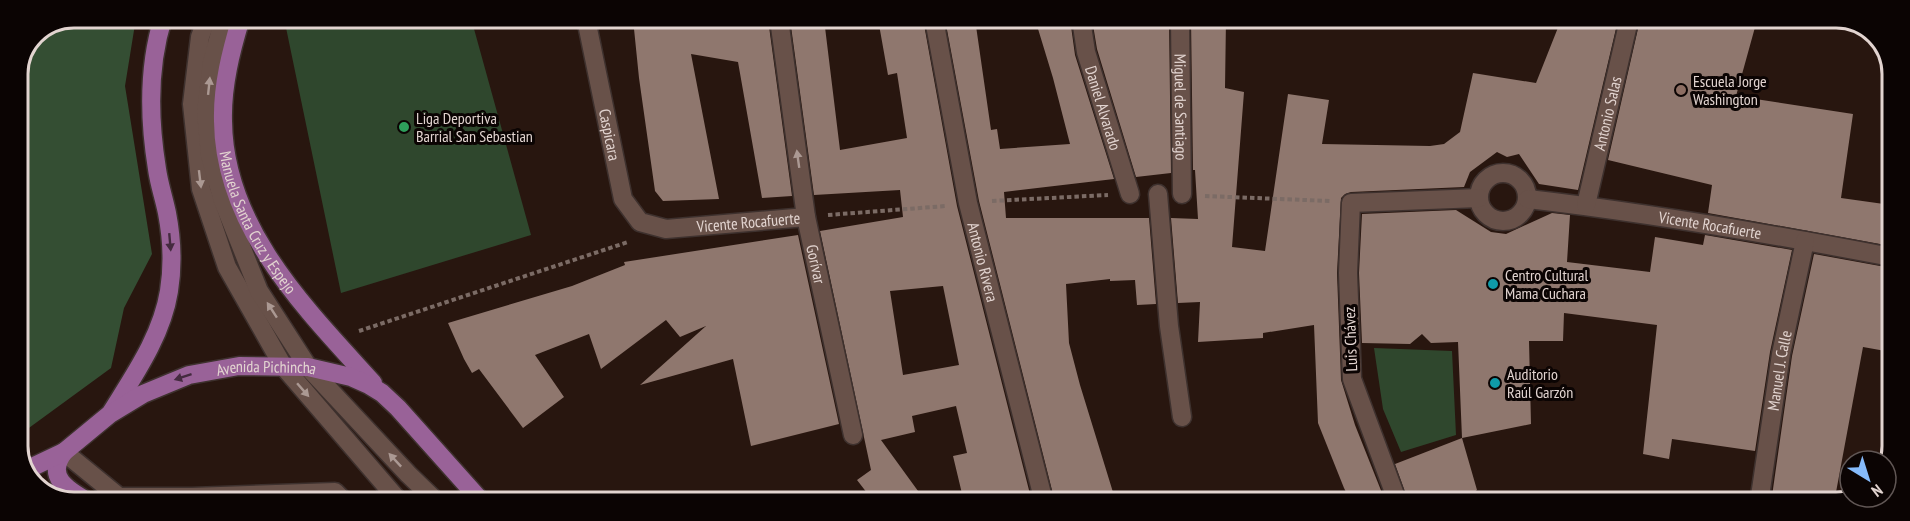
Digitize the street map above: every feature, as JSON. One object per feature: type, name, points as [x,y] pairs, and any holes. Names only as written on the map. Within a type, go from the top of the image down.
[{"type":"main road","points":[[110,414],[154,337],[169,292],[171,251],[167,213],[157,170],[152,133],[156,54],[161,29]]},
{"type":"main road","name":"Manuela Santa Cruz y Espejo","points":[[238,29],[224,98],[225,146],[230,171],[245,215],[286,284],[382,393]]},
{"type":"main road","name":"Avenida Pichincha","points":[[33,467],[64,452],[110,414],[143,394],[189,375],[238,366],[309,367],[351,377],[382,393],[474,492]]},
{"type":"main road","points":[[64,452],[58,464],[58,476],[66,487],[73,492]]},
{"type":"street","points":[[203,29],[192,104],[201,189],[228,267],[283,366],[391,492]]},
{"type":"street","points":[[221,29],[212,62],[206,112],[210,156],[223,201],[260,291],[309,367],[426,492]]},
{"type":"street","name":"Caspicara","points":[[588,29],[623,199],[640,222],[666,229]]},
{"type":"street","name":"Gorívar","points":[[780,29],[806,217],[854,435]]},
{"type":"street","name":"Antonio Rivera","points":[[936,29],[968,203],[1041,492]]},
{"type":"street","name":"Daniel Alvarado","points":[[1083,29],[1086,52],[1130,194]]},
{"type":"street","name":"Miguel de Santiago","points":[[1180,29],[1188,195]]},
{"type":"street","name":"Antonio Salas","points":[[1586,205],[1627,29]]},
{"type":"street","points":[[1504,172],[1522,180],[1528,199],[1526,208],[1520,215],[1503,222],[1486,214],[1481,207],[1480,188],[1494,174],[1504,172]]},
{"type":"street","points":[[1158,194],[1169,326],[1182,417]]},
{"type":"street","points":[[1351,203],[1479,198]]},
{"type":"street","name":"Vicente Rocafuerte","points":[[1528,199],[1586,205],[1881,255]]},
{"type":"street","name":"Luis Chávez","points":[[1351,203],[1348,273],[1352,379],[1394,492]]},
{"type":"street","name":"Vicente Rocafuerte","points":[[666,229],[806,217]]},
{"type":"street","name":"Manuel J. Calle","points":[[1761,492],[1781,354],[1805,241]]},
{"type":"street","points":[[64,452],[113,492]]},
{"type":"path","name":"Vicente Rocafuerte","points":[[806,217],[968,203],[1130,194]]},
{"type":"path","points":[[1188,195],[1351,203]]},
{"type":"path","points":[[334,340],[666,229]]},
{"type":"green space","points":[[66,29],[134,29],[125,86],[152,254],[124,308],[111,368],[29,428],[29,66],[36,49],[42,42],[49,36]]},
{"type":"green space","name":"Liga Deportiva Barrial San Sebastian","points":[[286,29],[474,29],[531,235],[341,293]]},
{"type":"green space","points":[[1374,348],[1452,351],[1456,435],[1401,452],[1383,409]]},
{"type":"building","points":[[634,29],[769,29],[792,196],[762,198],[738,62],[691,54],[719,199],[663,201],[655,191]]},
{"type":"building","points":[[791,29],[825,29],[840,150],[907,138],[897,73],[888,75],[880,29],[925,29],[957,206],[1029,492],[962,492],[953,456],[967,453],[956,406],[912,416],[915,432],[881,440],[919,492],[866,492],[857,480],[871,470],[820,231],[903,217],[900,190],[814,195]],"holes":[[[943,286],[959,365],[903,375],[890,291]]]},
{"type":"building","points":[[947,29],[976,29],[991,130],[997,129],[1000,149],[1070,144],[1038,29],[1071,29],[1075,55],[1114,179],[1004,192],[1006,218],[1149,218],[1156,304],[1137,305],[1135,280],[1110,281],[1110,279],[1066,284],[1069,343],[1113,492],[1052,492],[979,201]]},
{"type":"building","points":[[1094,29],[1169,29],[1171,173],[1136,177],[1097,49]]},
{"type":"building","points":[[1191,29],[1226,29],[1225,88],[1244,92],[1232,247],[1265,251],[1288,94],[1329,100],[1322,144],[1430,146],[1444,144],[1460,132],[1473,73],[1536,83],[1557,29],[1616,29],[1578,190],[1539,184],[1519,154],[1507,157],[1497,152],[1470,172],[1464,187],[1351,192],[1341,198],[1337,273],[1341,380],[1355,425],[1382,492],[1346,492],[1344,488],[1318,423],[1314,325],[1263,333],[1263,338],[1198,342],[1200,302],[1178,303],[1171,218],[1198,219],[1195,170],[1193,170]]},
{"type":"building","points":[[1638,29],[1755,29],[1736,96],[1853,114],[1841,198],[1881,204],[1881,244],[1708,213],[1712,185],[1608,160]]},
{"type":"building","points":[[1456,210],[1491,232],[1506,234],[1552,213],[1570,215],[1567,262],[1650,272],[1655,237],[1703,245],[1705,235],[1792,250],[1770,352],[1755,451],[1672,439],[1669,459],[1643,454],[1657,325],[1564,313],[1563,341],[1529,341],[1531,424],[1462,438],[1458,342],[1431,343],[1422,334],[1410,344],[1362,343],[1359,273],[1362,214]]},
{"type":"building","points":[[798,235],[839,424],[751,446],[733,359],[640,385],[706,326],[680,337],[666,320],[601,369],[589,334],[535,355],[564,397],[523,428],[479,369],[472,373],[448,323],[572,286],[625,265],[624,262]]},
{"type":"building","points":[[1814,254],[1882,266],[1882,350],[1863,347],[1844,449],[1838,449],[1836,492],[1773,492],[1792,356]]},
{"type":"building","points":[[1462,438],[1477,490],[1474,492],[1405,492],[1395,464]]},
{"type":"place","name":"Escuela Jorge Washington","points":[[1681,90]]},
{"type":"place","name":"Liga Deportiva Barrial San Sebastian","points":[[404,127]]},
{"type":"place","name":"Centro Cultural Mama Cuchara","points":[[1493,284]]},
{"type":"place","name":"Auditorio Raúl Garzón","points":[[1495,383]]}]
